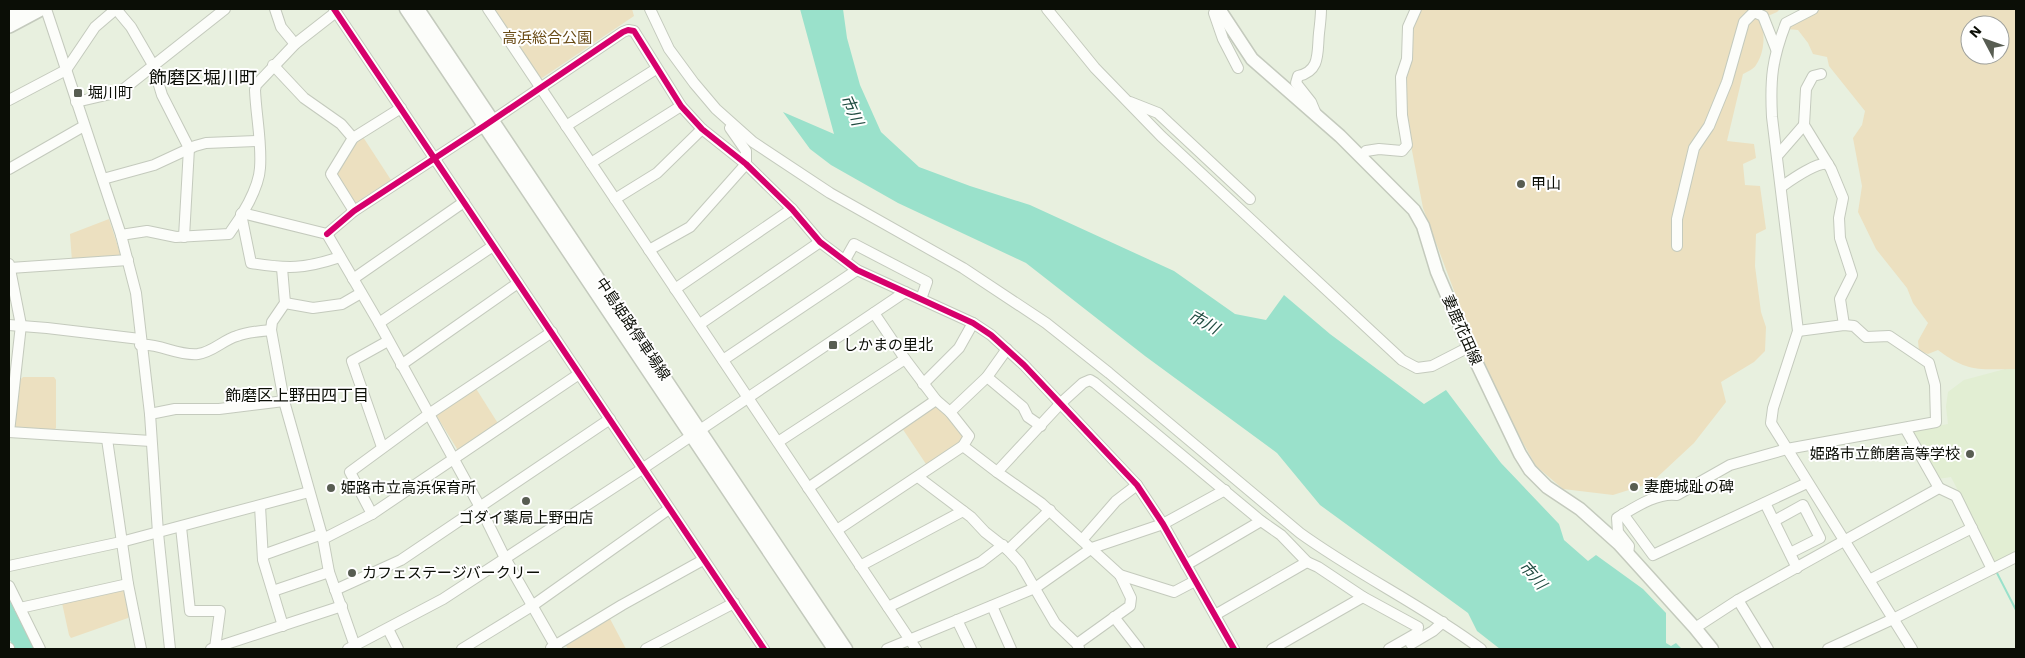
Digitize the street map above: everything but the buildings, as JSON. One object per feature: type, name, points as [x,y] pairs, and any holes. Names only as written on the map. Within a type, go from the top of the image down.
[{"type":"highway","points":[[9,12],[16,9]]},
{"type":"highway","points":[[9,25],[39,9]]},
{"type":"main road","name":"中島姫路停車場線","points":[[406,9],[489,123]]},
{"type":"main road","name":"中島姫路停車場線","points":[[418,9],[489,123],[695,432],[834,649]]},
{"type":"main road","name":"妻鹿花田線","points":[[1218,9],[1252,59],[1316,114],[1414,210],[1424,226],[1437,272],[1469,347],[1520,454],[1530,470],[1548,488],[1580,509],[1603,529],[1628,554],[1712,649]]},
{"type":"main road","name":"中島姫路停車場線","points":[[695,432],[846,649]]},
{"type":"street","points":[[46,9],[121,235],[136,293],[140,342],[150,414],[158,533],[170,649]]},
{"type":"street","points":[[9,100],[66,70],[95,27],[116,9],[131,27],[153,65],[162,95],[189,148],[184,237]]},
{"type":"street","points":[[76,102],[115,93],[225,9]]},
{"type":"street","points":[[275,9],[280,27],[294,44]]},
{"type":"street","points":[[488,9],[916,649]]},
{"type":"street","points":[[649,250],[690,227],[746,164],[746,151],[669,49],[650,9]]},
{"type":"street","points":[[1047,9],[1096,68],[1161,136],[1402,360],[1417,368],[1432,366],[1469,347]]},
{"type":"street","points":[[1218,9],[1214,13],[1238,68]]},
{"type":"street","points":[[1316,114],[1312,102],[1296,84],[1298,76],[1308,73],[1313,69],[1318,56],[1321,9]]},
{"type":"street","points":[[1361,157],[1366,151],[1402,151],[1407,145],[1402,115],[1401,77],[1406,60],[1408,27],[1416,9]]},
{"type":"street","points":[[1814,9],[1786,23],[1776,49],[1770,82],[1798,331],[1772,408],[1771,423],[1912,649]]},
{"type":"street","points":[[121,235],[147,231],[176,237],[229,234],[258,182],[260,141],[256,85],[294,44],[335,10],[764,649]]},
{"type":"street","points":[[1677,246],[1677,219],[1694,148],[1709,126],[1727,82],[1744,22],[1749,15],[1754,12],[1763,16],[1776,49]]},
{"type":"street","points":[[327,234],[354,211],[628,30],[634,32],[680,106],[702,129],[746,164],[792,209],[820,242],[857,270],[973,323],[1007,349],[1061,403],[1137,485],[1163,524],[1234,649]]},
{"type":"street","points":[[273,65],[304,98],[341,124],[353,138]]},
{"type":"street","points":[[566,126],[656,69]]},
{"type":"street","points":[[1821,74],[1814,76],[1806,89],[1804,125],[1828,164],[1843,198],[1839,218],[1840,238],[1852,275],[1840,299],[1844,325]]},
{"type":"street","points":[[1127,100],[1158,113],[1250,199]]},
{"type":"street","points":[[591,163],[680,106]]},
{"type":"street","points":[[354,211],[332,174],[353,138],[401,108]]},
{"type":"street","points":[[716,109],[753,142],[830,194],[963,268],[1046,323],[1109,373],[1300,533],[1328,553],[1443,622],[1481,649]]},
{"type":"street","points":[[1777,156],[1804,125]]},
{"type":"street","points":[[9,169],[84,126]]},
{"type":"street","points":[[615,199],[657,172],[702,129]]},
{"type":"street","points":[[103,179],[154,165],[189,148],[206,143],[260,141]]},
{"type":"street","points":[[1781,187],[1795,177],[1822,163],[1828,164]]},
{"type":"street","points":[[352,279],[464,202]]},
{"type":"street","points":[[675,289],[792,209]]},
{"type":"street","points":[[241,214],[327,234],[360,294],[379,323],[454,459],[554,648],[622,605],[703,560]]},
{"type":"street","points":[[241,214],[251,263],[282,268],[313,266],[340,257]]},
{"type":"street","points":[[700,324],[820,242]]},
{"type":"street","points":[[845,260],[854,244],[880,257],[927,282],[921,299]]},
{"type":"street","points":[[379,323],[493,246]]},
{"type":"street","points":[[128,260],[9,266],[21,325],[9,432],[151,441]]},
{"type":"street","points":[[282,268],[285,302],[272,322],[272,330],[284,401],[322,537],[329,572],[342,606],[353,648],[443,599],[642,469],[905,292]]},
{"type":"street","points":[[723,360],[857,270]]},
{"type":"street","points":[[401,365],[518,283]]},
{"type":"street","points":[[285,302],[313,308],[342,304],[360,294]]},
{"type":"street","points":[[836,530],[964,446],[969,436],[950,412],[936,400],[923,384],[874,313]]},
{"type":"street","points":[[923,384],[959,348],[973,323]]},
{"type":"street","points":[[9,325],[21,325],[140,342],[152,344],[170,351],[197,354],[211,350],[236,336],[272,330]]},
{"type":"street","points":[[1628,554],[1629,546],[1618,532],[1617,518],[1633,508],[1668,494],[1677,495],[1730,465],[1787,449],[1936,422],[1934,385],[1929,363],[1889,336],[1866,337],[1854,326],[1844,325],[1798,331]]},
{"type":"street","points":[[372,514],[350,472],[428,414],[552,332]]},
{"type":"street","points":[[382,447],[352,361],[388,341]]},
{"type":"street","points":[[950,412],[986,377],[1007,349]]},
{"type":"street","points":[[778,442],[905,359]]},
{"type":"street","points":[[263,555],[322,537],[372,514],[579,374]]},
{"type":"street","points":[[986,377],[1023,407],[1028,417],[1041,426]]},
{"type":"street","points":[[997,472],[1061,403],[1083,383],[1090,380],[1261,521],[1281,535],[1307,562],[1318,567],[1363,597],[1418,627],[1417,633],[1389,649]]},
{"type":"street","points":[[808,488],[936,400]]},
{"type":"street","points":[[150,414],[174,409],[219,409],[284,401]]},
{"type":"street","points":[[336,590],[401,560],[610,419]]},
{"type":"street","points":[[1905,428],[1939,488],[1956,496],[1992,569]]},
{"type":"street","points":[[107,439],[128,584],[141,649]]},
{"type":"street","points":[[918,477],[963,511],[1020,563],[1055,623],[1078,648],[1130,606],[1130,598],[1120,575],[1050,510],[964,446]]},
{"type":"street","points":[[1623,514],[1654,556],[1807,483]]},
{"type":"street","points":[[1082,540],[1116,501],[1137,485]]},
{"type":"street","points":[[1695,628],[1738,600],[1939,488]]},
{"type":"street","points":[[887,649],[1035,588],[1092,548],[1163,524],[1225,490]]},
{"type":"street","points":[[9,566],[122,542],[309,492]]},
{"type":"street","points":[[1765,503],[1797,568]]},
{"type":"street","points":[[1774,522],[1803,505],[1820,538],[1790,554]]},
{"type":"street","points":[[260,506],[263,555],[283,626]]},
{"type":"street","points":[[462,649],[532,606],[669,509]]},
{"type":"street","points":[[888,607],[1005,548],[1050,510]]},
{"type":"street","points":[[860,566],[963,511]]},
{"type":"street","points":[[1186,565],[1261,521]]},
{"type":"street","points":[[181,526],[190,611],[220,611],[213,649],[342,606]]},
{"type":"street","points":[[1869,580],[1972,528]]},
{"type":"street","points":[[1828,649],[1893,619],[2016,557]]},
{"type":"street","points":[[1215,615],[1307,562]]},
{"type":"street","points":[[273,592],[329,572]]},
{"type":"street","points":[[1120,575],[1174,592],[1196,581]]},
{"type":"street","points":[[20,608],[128,584]]},
{"type":"street","points":[[9,586],[40,649]]},
{"type":"street","points":[[1272,649],[1363,597]]},
{"type":"street","points":[[1738,600],[1768,649]]},
{"type":"street","points":[[646,649],[734,603]]},
{"type":"street","points":[[992,606],[1011,649]]},
{"type":"street","points":[[1114,617],[1139,649]]},
{"type":"street","points":[[957,620],[971,649]]},
{"type":"street","points":[[1402,649],[1433,631],[1443,622]]},
{"type":"street","points":[[388,629],[398,649]]},
{"type":"shaded area","name":"姫路市立飾磨高等学校","points":[[2016,360],[2016,551],[1995,562],[1951,477],[1938,479],[1909,431],[1948,424],[1946,407],[1948,392],[1964,380],[2005,369]]},
{"type":"green space","name":"高浜総合公園","points":[[492,9],[632,9],[634,16],[542,78],[537,77]]},
{"type":"green space","points":[[1417,9],[1780,9],[1761,19],[1764,36],[1763,48],[1755,66],[1743,74],[1727,141],[1754,144],[1756,158],[1743,164],[1745,185],[1760,186],[1766,229],[1756,234],[1755,266],[1761,312],[1766,327],[1765,351],[1754,362],[1721,382],[1726,402],[1694,443],[1651,483],[1613,495],[1563,489],[1536,466],[1499,400],[1462,312],[1423,208],[1404,109],[1409,40]]},
{"type":"green space","points":[[1821,9],[2016,9],[2016,369],[1975,368],[1958,363],[1938,350],[1928,354],[1919,351],[1918,341],[1928,323],[1913,303],[1907,288],[1876,249],[1858,212],[1862,186],[1853,138],[1862,125],[1865,111],[1829,66],[1827,57],[1813,54],[1808,43],[1798,30],[1787,29],[1794,23]]},
{"type":"green space","points":[[363,137],[391,180],[355,203],[337,175],[352,145]]},
{"type":"green space","points":[[109,219],[121,256],[72,261],[70,234]]},
{"type":"green space","points":[[23,377],[54,377],[56,380],[56,428],[54,430],[17,429],[14,427],[20,380]]},
{"type":"green space","points":[[475,387],[499,425],[459,452],[436,415]]},
{"type":"green space","points":[[935,405],[939,406],[965,434],[961,444],[928,467],[902,428]]},
{"type":"green space","points":[[122,589],[126,592],[131,615],[128,618],[71,638],[62,603]]},
{"type":"green space","points":[[609,617],[626,649],[568,649],[564,643]]},
{"type":"water","name":"市川","points":[[800,9],[843,9],[847,38],[860,85],[881,132],[919,167],[1030,205],[1174,271],[1235,314],[1266,320],[1284,295],[1330,334],[1424,404],[1446,390],[1501,463],[1559,524],[1564,540],[1588,561],[1596,555],[1643,589],[1666,613],[1666,643],[1671,646],[1676,643],[1682,649],[1500,649],[1477,631],[1468,613],[1320,505],[1277,453],[1145,356],[1026,263],[898,203],[831,165],[810,149],[783,112],[834,134]]},
{"type":"water","points":[[9,596],[34,649],[14,649],[9,638]]},
{"type":"waterway","points":[[1997,573],[2016,610]]},
{"type":"cycle path","points":[[334,9],[764,649]]},
{"type":"cycle path","points":[[327,234],[354,211],[623,32],[628,30],[634,31],[681,106],[702,129],[746,164],[792,209],[820,242],[857,270],[973,323],[991,335],[1024,365],[1137,485],[1163,524],[1234,649]]},
{"type":"place","name":"堀川町","points":[[78,93]]},
{"type":"place","name":"甲山","points":[[1521,184]]},
{"type":"place","name":"しかまの里北","points":[[833,345]]},
{"type":"place","name":"姫路市立飾磨高等学校","points":[[1970,454]]},
{"type":"place","name":"妻鹿城趾の碑","points":[[1634,487]]},
{"type":"place","name":"姫路市立高浜保育所","points":[[331,488]]},
{"type":"place","name":"ゴダイ薬局上野田店","points":[[526,501]]},
{"type":"place","name":"カフェステージバークリー","points":[[352,573]]},
{"type":"district","name":"飾磨区堀川町","points":[[203,77]]},
{"type":"district","name":"飾磨区上野田四丁目","points":[[297,395]]}]
